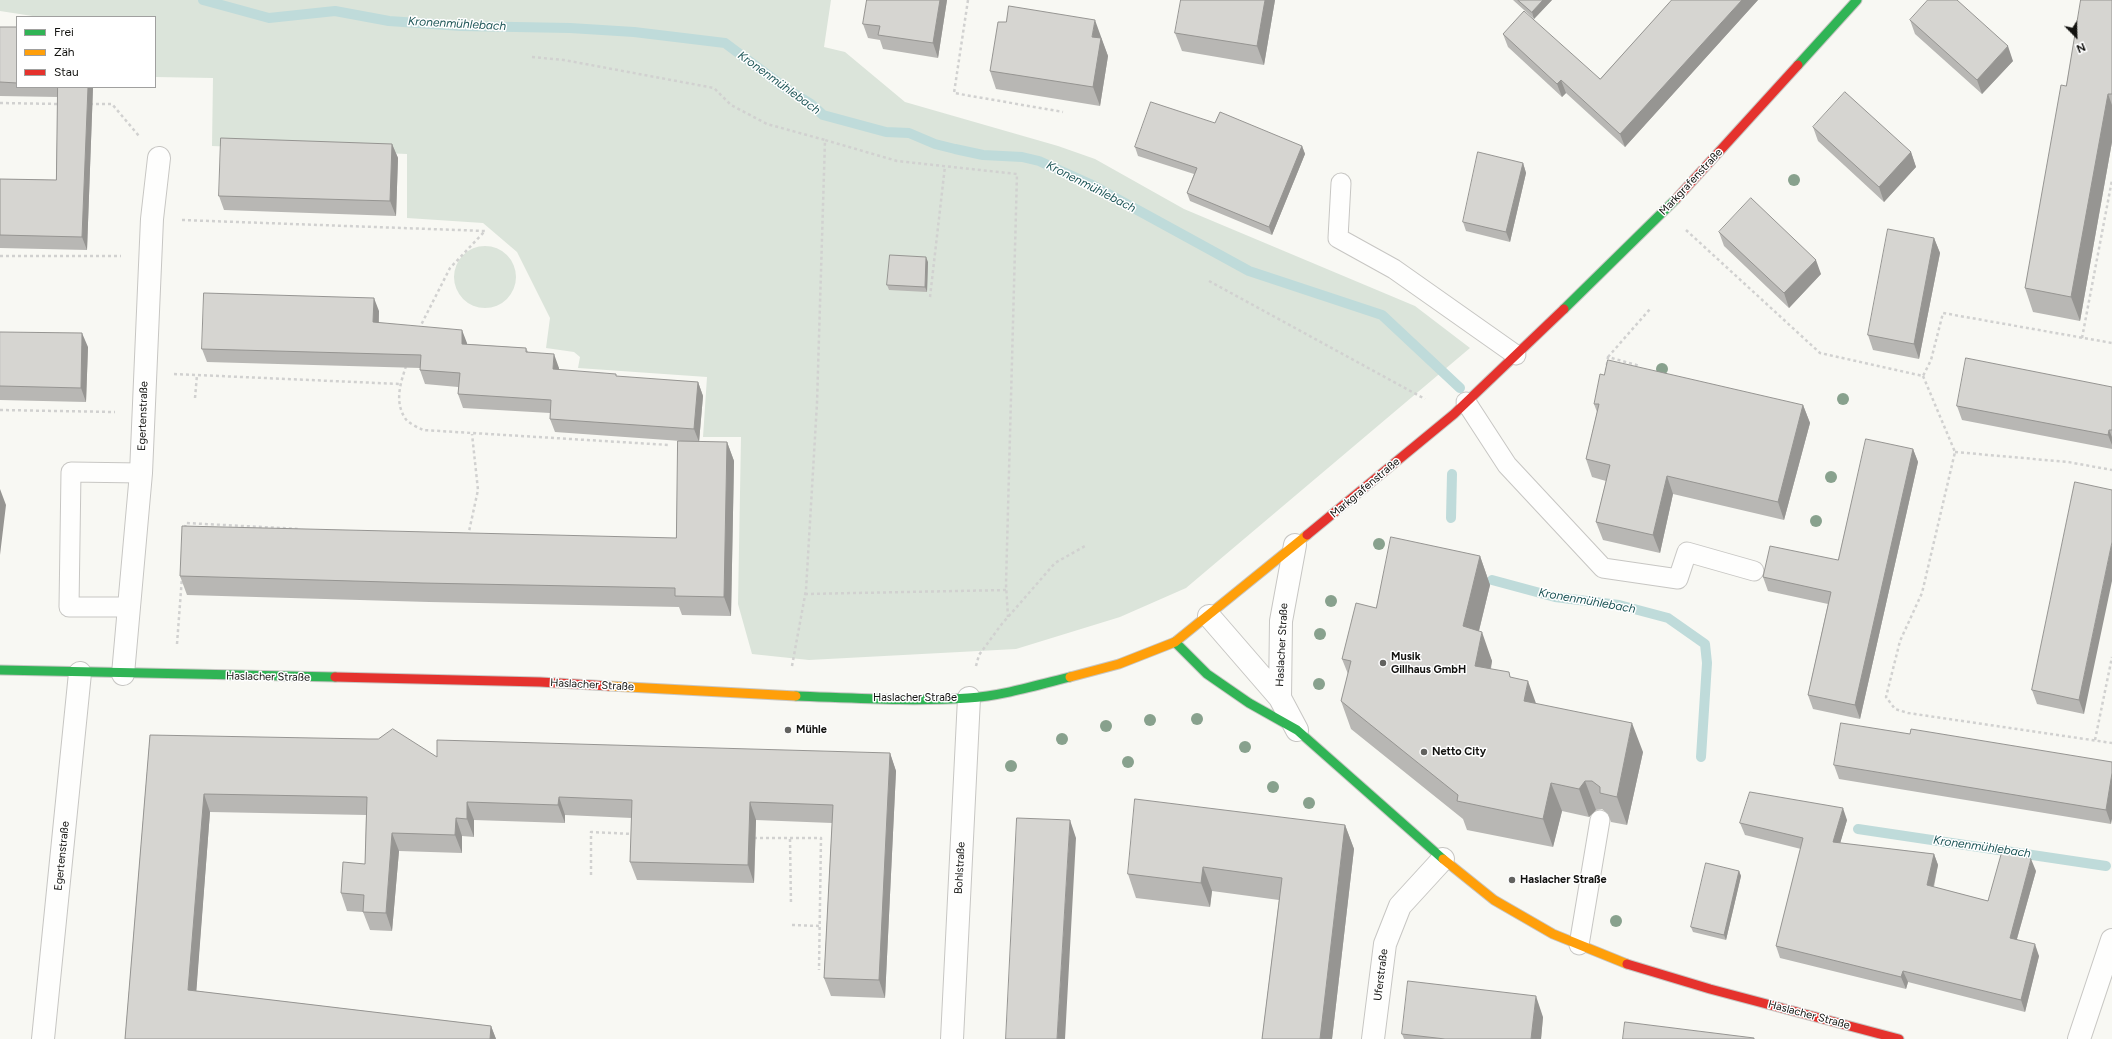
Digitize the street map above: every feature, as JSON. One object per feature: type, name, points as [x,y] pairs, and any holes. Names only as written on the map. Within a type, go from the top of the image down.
[{"type":"street","name":"Markgrafenstraße","points":[[1209,616],[1460,408],[1516,355],[1665,211],[1857,0]]},
{"type":"street","name":"Egertenstraße","points":[[123,674],[141,473],[152,219],[159,158]]},
{"type":"street","name":"Haslacher Straße","points":[[1280,698],[1281,621],[1295,546]]},
{"type":"street","name":"Haslacher Straße","points":[[0,670],[123,674],[540,682],[786,696],[969,698],[1034,686],[1119,664],[1175,642],[1209,616],[1280,698],[1297,730]]},
{"type":"street","name":"Haslacher Straße","points":[[1175,642],[1207,674],[1250,703],[1297,730],[1443,859],[1494,900],[1553,934],[1613,960],[1680,980],[1899,1039]]},
{"type":"street","name":"Egertenstraße","points":[[43,1039],[80,673]]},
{"type":"street","name":"Bohlstraße","points":[[952,1039],[969,698]]},
{"type":"street","name":"Uferstraße","points":[[1372,1039],[1385,944],[1400,906],[1443,859]]},
{"type":"street","points":[[2079,1039],[2112,940]]},
{"type":"lane","points":[[1341,183],[1338,238],[1394,269],[1516,355]]},
{"type":"lane","points":[[1460,408],[1507,466],[1603,568],[1678,579],[1687,552],[1754,571]]},
{"type":"lane","points":[[128,607],[69,607],[71,472],[141,473]]},
{"type":"lane","points":[[1579,945],[1600,820]]},
{"type":"path","points":[[968,0],[954,94],[1063,112]]},
{"type":"path","points":[[532,57],[564,60],[714,88],[731,106],[767,124],[897,161],[1017,174],[1007,590],[1008,617]]},
{"type":"path","points":[[0,103],[64,104]]},
{"type":"path","points":[[88,104],[112,104],[159,158]]},
{"type":"path","points":[[786,696],[805,594],[817,403],[825,140]]},
{"type":"path","points":[[930,297],[945,166]]},
{"type":"path","points":[[2082,338],[2112,180]]},
{"type":"path","points":[[1665,211],[1820,353],[1923,376]]},
{"type":"path","points":[[152,219],[485,231],[450,268],[417,336]]},
{"type":"path","points":[[0,256],[150,257]]},
{"type":"path","points":[[1209,281],[1460,408]]},
{"type":"path","points":[[1605,372],[1608,357],[1650,309]]},
{"type":"path","points":[[2112,343],[1944,313],[1931,360],[1923,376],[1955,452],[1922,594],[1900,641],[1886,697],[1895,709],[1908,713],[2112,743]]},
{"type":"path","points":[[1608,357],[1640,366]]},
{"type":"path","points":[[407,363],[400,384],[398,402],[405,419],[422,430],[669,445]]},
{"type":"path","points":[[145,372],[400,384]]},
{"type":"path","points":[[195,398],[197,375]]},
{"type":"path","points":[[0,410],[143,413]]},
{"type":"path","points":[[472,434],[478,490],[467,537],[475,538]]},
{"type":"path","points":[[1955,452],[2068,462],[2112,470]]},
{"type":"path","points":[[185,531],[186,524],[303,529]]},
{"type":"path","points":[[969,698],[970,684],[979,655],[1008,617],[1055,563],[1085,546]]},
{"type":"path","points":[[175,674],[182,571]]},
{"type":"path","points":[[805,594],[1007,590]]},
{"type":"path","points":[[2095,740],[2112,657]]},
{"type":"path","points":[[591,875],[591,832],[639,834]]},
{"type":"path","points":[[750,838],[821,838],[819,970]]},
{"type":"path","points":[[790,839],[792,905]]},
{"type":"path","points":[[792,925],[820,926]]},
{"type":"shaded area","points":[[0,0],[831,0],[824,47],[845,52],[905,102],[1058,146],[1095,159],[1184,209],[1415,306],[1470,348],[1186,588],[1120,617],[1016,649],[809,660],[752,654],[738,604],[741,437],[703,437],[707,377],[578,368],[580,357],[574,352],[546,348],[550,318],[517,252],[483,223],[407,218],[407,154],[212,146],[213,78],[156,77],[156,16],[32,16],[0,11]]},
{"type":"shaded area","points":[[485,246],[497,249],[507,255],[513,265],[516,277],[513,289],[507,299],[497,305],[485,308],[473,305],[463,299],[457,289],[454,277],[457,265],[463,255],[473,249]]},
{"type":"building","points":[[867,0],[940,0],[933,43],[878,35],[880,26],[863,24]]},
{"type":"building","points":[[1181,0],[1265,0],[1257,46],[1175,33]]},
{"type":"building","points":[[1518,0],[1543,0],[1532,12]]},
{"type":"building","points":[[1672,0],[1742,0],[1620,134],[1561,80],[1557,84],[1503,34],[1524,11],[1600,79]]},
{"type":"building","points":[[1928,0],[1957,0],[2008,46],[1977,80],[1910,20]]},
{"type":"building","points":[[2081,0],[2112,0],[2112,94],[2108,94],[2071,297],[2025,288],[2061,85],[2066,86]]},
{"type":"building","points":[[1009,6],[1095,20],[1092,37],[1101,38],[1093,87],[990,71],[998,22],[1006,22]]},
{"type":"building","points":[[0,27],[16,27],[16,83],[0,82]]},
{"type":"building","points":[[58,88],[88,88],[82,237],[0,235],[0,179],[56,180]]},
{"type":"building","points":[[1845,92],[1911,152],[1879,187],[1813,127]]},
{"type":"building","points":[[1151,102],[1215,123],[1220,112],[1302,146],[1269,227],[1187,193],[1197,168],[1135,147]]},
{"type":"building","points":[[221,138],[392,144],[390,201],[219,196]]},
{"type":"building","points":[[1478,152],[1523,163],[1506,232],[1463,222]]},
{"type":"building","points":[[1751,198],[1816,260],[1784,293],[1719,232]]},
{"type":"building","points":[[1888,229],[1934,238],[1914,344],[1868,335]]},
{"type":"building","points":[[890,255],[926,257],[925,287],[887,285]]},
{"type":"building","points":[[204,293],[374,298],[373,322],[462,330],[462,344],[526,348],[526,352],[554,354],[553,369],[616,374],[616,376],[698,382],[694,429],[550,419],[551,400],[458,394],[460,373],[420,370],[421,355],[202,349]]},
{"type":"building","points":[[0,332],[82,333],[81,388],[0,386]]},
{"type":"building","points":[[1966,358],[2112,387],[2112,430],[2109,430],[2108,435],[1957,406]]},
{"type":"building","points":[[1608,360],[1803,405],[1778,502],[1667,476],[1653,535],[1596,522],[1610,465],[1586,459],[1599,404],[1594,404],[1600,374],[1604,375]]},
{"type":"building","points":[[1866,439],[1913,449],[1855,705],[1808,695],[1831,592],[1763,577],[1770,546],[1838,560]]},
{"type":"building","points":[[678,441],[727,442],[724,597],[675,596],[675,588],[180,576],[182,526],[676,538]]},
{"type":"building","points":[[2075,482],[2112,490],[2112,542],[2079,700],[2032,690]]},
{"type":"building","points":[[1391,537],[1480,556],[1463,626],[1482,632],[1475,666],[1509,672],[1510,677],[1528,681],[1524,701],[1632,723],[1617,797],[1600,793],[1600,787],[1592,781],[1585,781],[1579,789],[1551,783],[1543,819],[1457,801],[1458,795],[1341,701],[1351,661],[1342,659],[1356,603],[1376,608]]},
{"type":"building","points":[[1841,723],[1910,734],[1911,729],[2112,762],[2112,773],[2106,810],[1834,765]]},
{"type":"building","points":[[393,729],[437,757],[437,740],[890,753],[879,980],[824,978],[833,805],[750,802],[748,865],[630,862],[632,800],[559,797],[558,805],[467,802],[467,819],[456,818],[455,835],[392,833],[386,913],[363,912],[364,895],[341,893],[343,862],[365,864],[367,797],[204,794],[188,990],[491,1026],[490,1039],[125,1039],[150,735],[378,739]]},
{"type":"building","points":[[1750,792],[1843,808],[1833,842],[1934,854],[1927,885],[1988,901],[2002,851],[2031,859],[2010,938],[2035,944],[2021,1000],[1903,971],[1901,977],[1776,946],[1803,838],[1740,823]]},
{"type":"building","points":[[1135,799],[1345,825],[1320,1039],[1262,1039],[1282,878],[1203,867],[1201,883],[1128,874]]},
{"type":"building","points":[[1017,818],[1070,820],[1057,1039],[1006,1039]]},
{"type":"building","points":[[1706,863],[1739,871],[1724,935],[1691,927]]},
{"type":"building","points":[[1408,981],[1536,996],[1531,1039],[1445,1039],[1402,1034]]},
{"type":"building","points":[[1625,1022],[1754,1038],[1754,1039],[1623,1039]]},
{"type":"waterway","name":"Kronenmühlebach","points":[[203,0],[269,18],[335,11],[389,21],[461,26],[570,28],[634,32],[725,43],[788,90],[811,104],[823,115],[886,132],[909,133],[935,144],[983,155],[1022,157],[1039,161],[1090,184],[1249,271],[1382,315],[1460,388]]},
{"type":"waterway","name":"Kronenmühlebach","points":[[1451,518],[1452,474]]},
{"type":"waterway","name":"Kronenmühlebach","points":[[1492,580],[1555,597],[1619,605],[1668,618],[1705,644],[1707,663],[1701,757]]},
{"type":"waterway","name":"Kronenmühlebach","points":[[1858,829],[2106,866]]},
{"type":"traffic: fast","points":[[1798,65],[1857,0]]},
{"type":"traffic: fast","points":[[1564,309],[1676,199]]},
{"type":"traffic: fast","points":[[1175,642],[1207,674],[1249,703],[1297,730],[1443,859]]},
{"type":"traffic: fast","points":[[0,670],[335,677]]},
{"type":"traffic: fast","points":[[796,696],[904,700],[968,698],[1006,693],[1070,677]]},
{"type":"traffic: slow","points":[[1070,677],[1119,664],[1175,642],[1307,535]]},
{"type":"traffic: slow","points":[[609,686],[796,696]]},
{"type":"traffic: slow","points":[[1443,859],[1494,900],[1553,934],[1627,964]]},
{"type":"traffic: jam","points":[[1676,199],[1798,65]]},
{"type":"traffic: jam","points":[[1307,535],[1454,414],[1564,309]]},
{"type":"traffic: jam","points":[[335,677],[540,682],[609,686]]},
{"type":"traffic: jam","points":[[1627,964],[1710,989],[1899,1039]]},
{"type":"place","name":"Musik Gillhaus GmbH","points":[[1383,663]]},
{"type":"place","name":"Mühle","points":[[788,730]]},
{"type":"place","name":"Netto City","points":[[1424,752]]},
{"type":"place","name":"Haslacher Straße","points":[[1512,880]]}]
